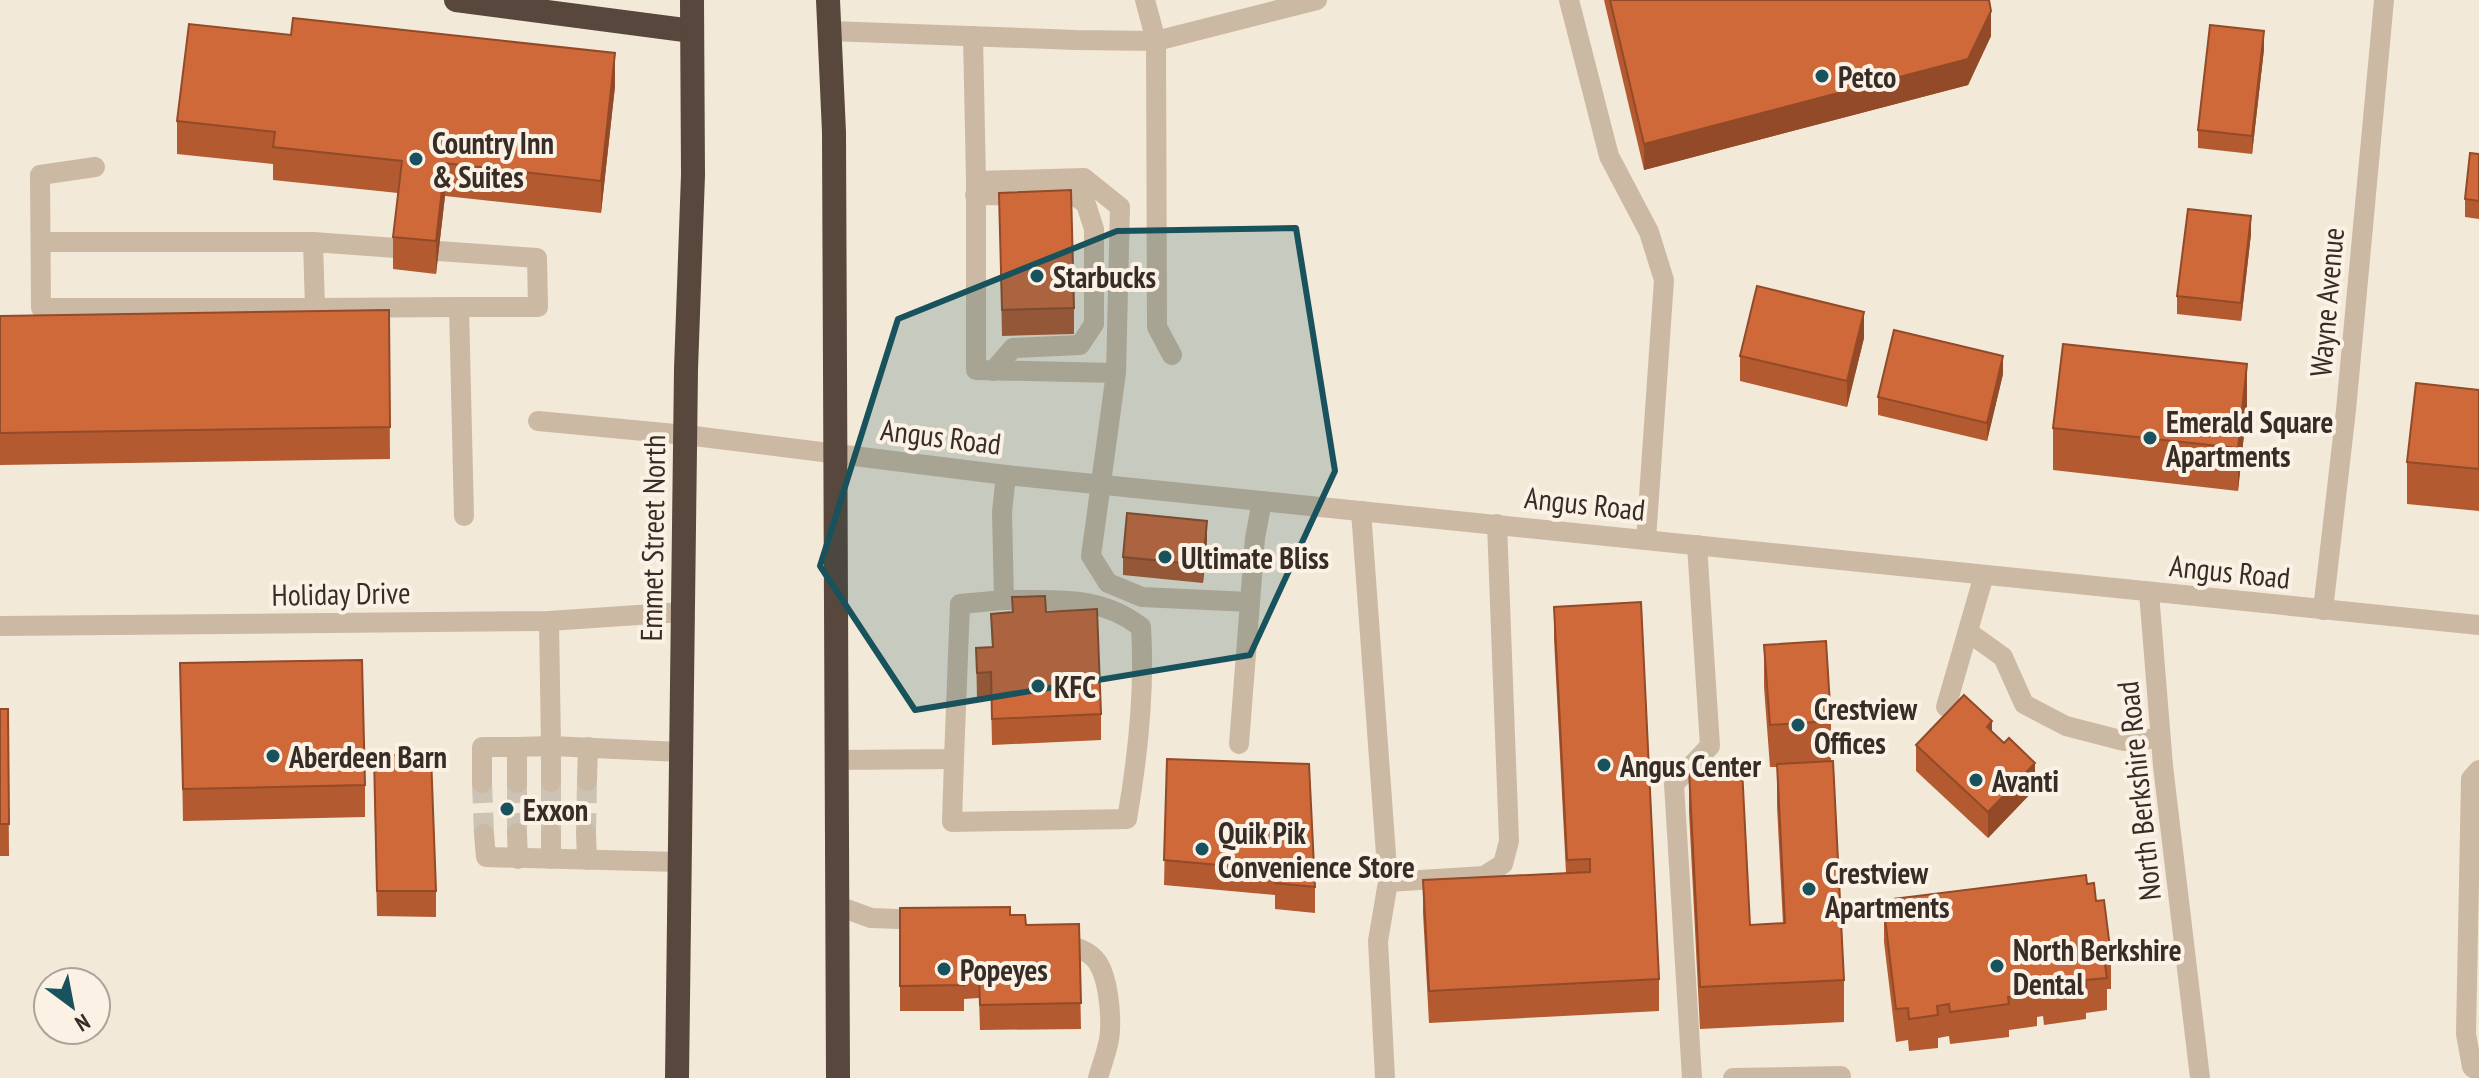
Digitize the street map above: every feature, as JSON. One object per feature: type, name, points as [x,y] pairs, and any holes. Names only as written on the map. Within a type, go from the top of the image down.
[{"type":"highway","points":[[456,0],[692,31]]},
{"type":"highway","name":"Emmet Street North","points":[[677,1078],[686,369],[693,175],[692,0]]},
{"type":"highway","points":[[828,0],[834,132],[838,1078]]},
{"type":"street","points":[[1145,0],[1156,41],[1157,327],[1172,355]]},
{"type":"street","points":[[830,31],[1156,41],[1317,0]]},
{"type":"street","points":[[1569,0],[1609,156],[1649,232],[1664,280],[1646,540]]},
{"type":"street","name":"Wayne Avenue","points":[[2323,610],[2349,378],[2384,0]]},
{"type":"street","points":[[973,36],[976,370],[1116,373]]},
{"type":"street","points":[[95,167],[40,175],[41,308],[538,307],[537,258],[438,251]]},
{"type":"street","points":[[976,188],[1084,178],[1120,207],[1116,373],[1091,556],[1108,583],[1142,597],[1250,602]]},
{"type":"street","points":[[976,188],[1075,196],[1086,204],[1094,229],[1094,324],[1080,345],[1013,348],[993,371]]},
{"type":"street","points":[[41,242],[313,242],[396,248]]},
{"type":"street","points":[[313,242],[315,308]]},
{"type":"street","points":[[459,307],[464,516]]},
{"type":"street","name":"Angus Road","points":[[538,421],[686,435],[1006,475],[2479,625]]},
{"type":"street","points":[[1004,600],[1002,512],[1006,475]]},
{"type":"street","points":[[1239,744],[1255,538],[1262,501]]},
{"type":"street","points":[[1361,511],[1388,882],[1378,941],[1385,1078]]},
{"type":"street","points":[[1388,882],[1484,876],[1503,864],[1509,841],[1497,524]]},
{"type":"street","points":[[1692,1078],[1674,784],[1710,746],[1697,545]]},
{"type":"street","points":[[1946,707],[1984,575]]},
{"type":"street","name":"North Berkshire Road","points":[[2149,593],[2160,738],[2200,1078]]},
{"type":"street","points":[[1004,600],[1086,601],[1122,612],[1141,627],[1143,657],[1135,770],[1127,819],[952,822],[954,759],[960,604],[1004,600]]},
{"type":"street","name":"Holiday Drive","points":[[0,626],[549,621],[682,612]]},
{"type":"street","points":[[549,621],[551,782]]},
{"type":"street","points":[[1968,632],[2003,657],[2024,704],[2066,726],[2124,741],[2160,738]]},
{"type":"street","points":[[482,783],[482,747],[551,746],[680,752]]},
{"type":"street","points":[[517,747],[517,783]]},
{"type":"street","points":[[587,781],[588,747]]},
{"type":"street","points":[[836,760],[954,759]]},
{"type":"street","points":[[2479,770],[2471,779],[2466,1034],[2472,1067],[2479,1072]]},
{"type":"street","points":[[517,833],[518,859]]},
{"type":"street","points":[[551,833],[551,859]]},
{"type":"street","points":[[586,833],[587,860]]},
{"type":"street","points":[[484,834],[486,857],[679,862]]},
{"type":"street","points":[[838,906],[871,918],[944,921]]},
{"type":"street","points":[[1034,937],[1073,946],[1098,962],[1106,985],[1110,1031],[1098,1078]]},
{"type":"street","points":[[1733,1078],[1841,1076]]},
{"type":"highlighted area","points":[[1296,228],[1335,471],[1250,655],[915,710],[820,566],[898,319],[1117,231]]},
{"type":"building","points":[[1610,0],[1989,0],[1991,11],[1968,59],[1644,144]]},
{"type":"building","name":"Country Inn & Suites","points":[[293,18],[615,53],[601,181],[445,163],[436,241],[393,237],[402,161],[273,147],[275,132],[177,121],[189,24],[291,35]]},
{"type":"building","points":[[2210,25],[2264,31],[2252,136],[2198,130]]},
{"type":"building","points":[[2470,153],[2479,154],[2479,201],[2465,199]]},
{"type":"building","name":"Starbucks","points":[[1071,190],[1074,308],[1002,310],[999,193]]},
{"type":"building","points":[[2188,209],[2251,216],[2241,303],[2177,296]]},
{"type":"building","points":[[1757,286],[1864,312],[1847,381],[1740,356]]},
{"type":"building","points":[[389,310],[390,427],[0,433],[0,316]]},
{"type":"building","points":[[1894,330],[2003,356],[1987,423],[1878,397]]},
{"type":"building","points":[[2063,344],[2247,364],[2238,448],[2053,428]]},
{"type":"building","points":[[2416,383],[2479,390],[2479,469],[2407,462]]},
{"type":"building","points":[[1127,513],[1207,521],[1203,565],[1123,557]]},
{"type":"building","name":"KFC","points":[[1045,596],[1046,612],[1097,609],[1101,714],[992,719],[991,672],[977,673],[976,648],[993,647],[991,614],[1013,612],[1012,597]]},
{"type":"building","name":"Angus Center","points":[[1641,602],[1659,979],[1429,991],[1423,880],[1590,872],[1590,859],[1567,860],[1554,607]]},
{"type":"building","points":[[1826,641],[1831,721],[1770,725],[1764,645]]},
{"type":"building","name":"Aberdeen Barn","points":[[362,660],[365,785],[183,789],[180,663]]},
{"type":"building","points":[[1964,695],[1992,721],[1987,727],[2004,743],[2009,738],[2035,763],[1988,812],[1916,745]]},
{"type":"building","points":[[0,709],[8,709],[9,824],[0,824]]},
{"type":"building","points":[[374,755],[431,755],[436,891],[377,891]]},
{"type":"building","points":[[1167,759],[1309,764],[1315,887],[1275,883],[1275,870],[1164,860]]},
{"type":"building","name":"Crestview Apartments","points":[[1833,761],[1844,980],[1700,987],[1689,770],[1742,768],[1750,925],[1785,923],[1777,764]]},
{"type":"building","name":"North Berkshire Dental","points":[[2086,875],[2087,884],[2094,883],[2096,901],[2104,900],[2111,956],[2104,957],[2107,978],[2086,980],[2086,987],[2044,992],[2043,984],[2036,984],[2037,994],[2008,997],[2009,1004],[1950,1012],[1949,1004],[1937,1006],[1938,1015],[1909,1019],[1908,1008],[1896,1009],[1884,910],[1893,908],[1892,899]]},
{"type":"building","points":[[1010,907],[1010,915],[1025,915],[1026,925],[1079,924],[1081,1003],[980,1005],[979,972],[964,973],[964,985],[900,986],[900,908]]},
{"type":"tunnel","points":[[586,833],[587,781]]},
{"type":"tunnel","points":[[551,782],[551,833]]},
{"type":"tunnel","points":[[482,783],[484,834]]},
{"type":"tunnel","points":[[517,783],[517,833]]},
{"type":"place","name":"Petco","points":[[1822,76]]},
{"type":"place","name":"Country Inn & Suites","points":[[416,159]]},
{"type":"place","name":"Starbucks","points":[[1037,276]]},
{"type":"place","name":"Emerald Square Apartments","points":[[2150,438]]},
{"type":"place","name":"Ultimate Bliss","points":[[1165,557]]},
{"type":"place","name":"KFC","points":[[1038,686]]},
{"type":"place","name":"Crestview Offices","points":[[1798,725]]},
{"type":"place","name":"Aberdeen Barn","points":[[273,756]]},
{"type":"place","name":"Angus Center","points":[[1604,765]]},
{"type":"place","name":"Avanti","points":[[1976,780]]},
{"type":"place","name":"Exxon","points":[[507,809]]},
{"type":"place","name":"Quik Pik Convenience Store","points":[[1202,849]]},
{"type":"place","name":"Crestview Apartments","points":[[1809,889]]},
{"type":"place","name":"North Berkshire Dental","points":[[1997,966]]},
{"type":"place","name":"Popeyes","points":[[944,969]]}]
